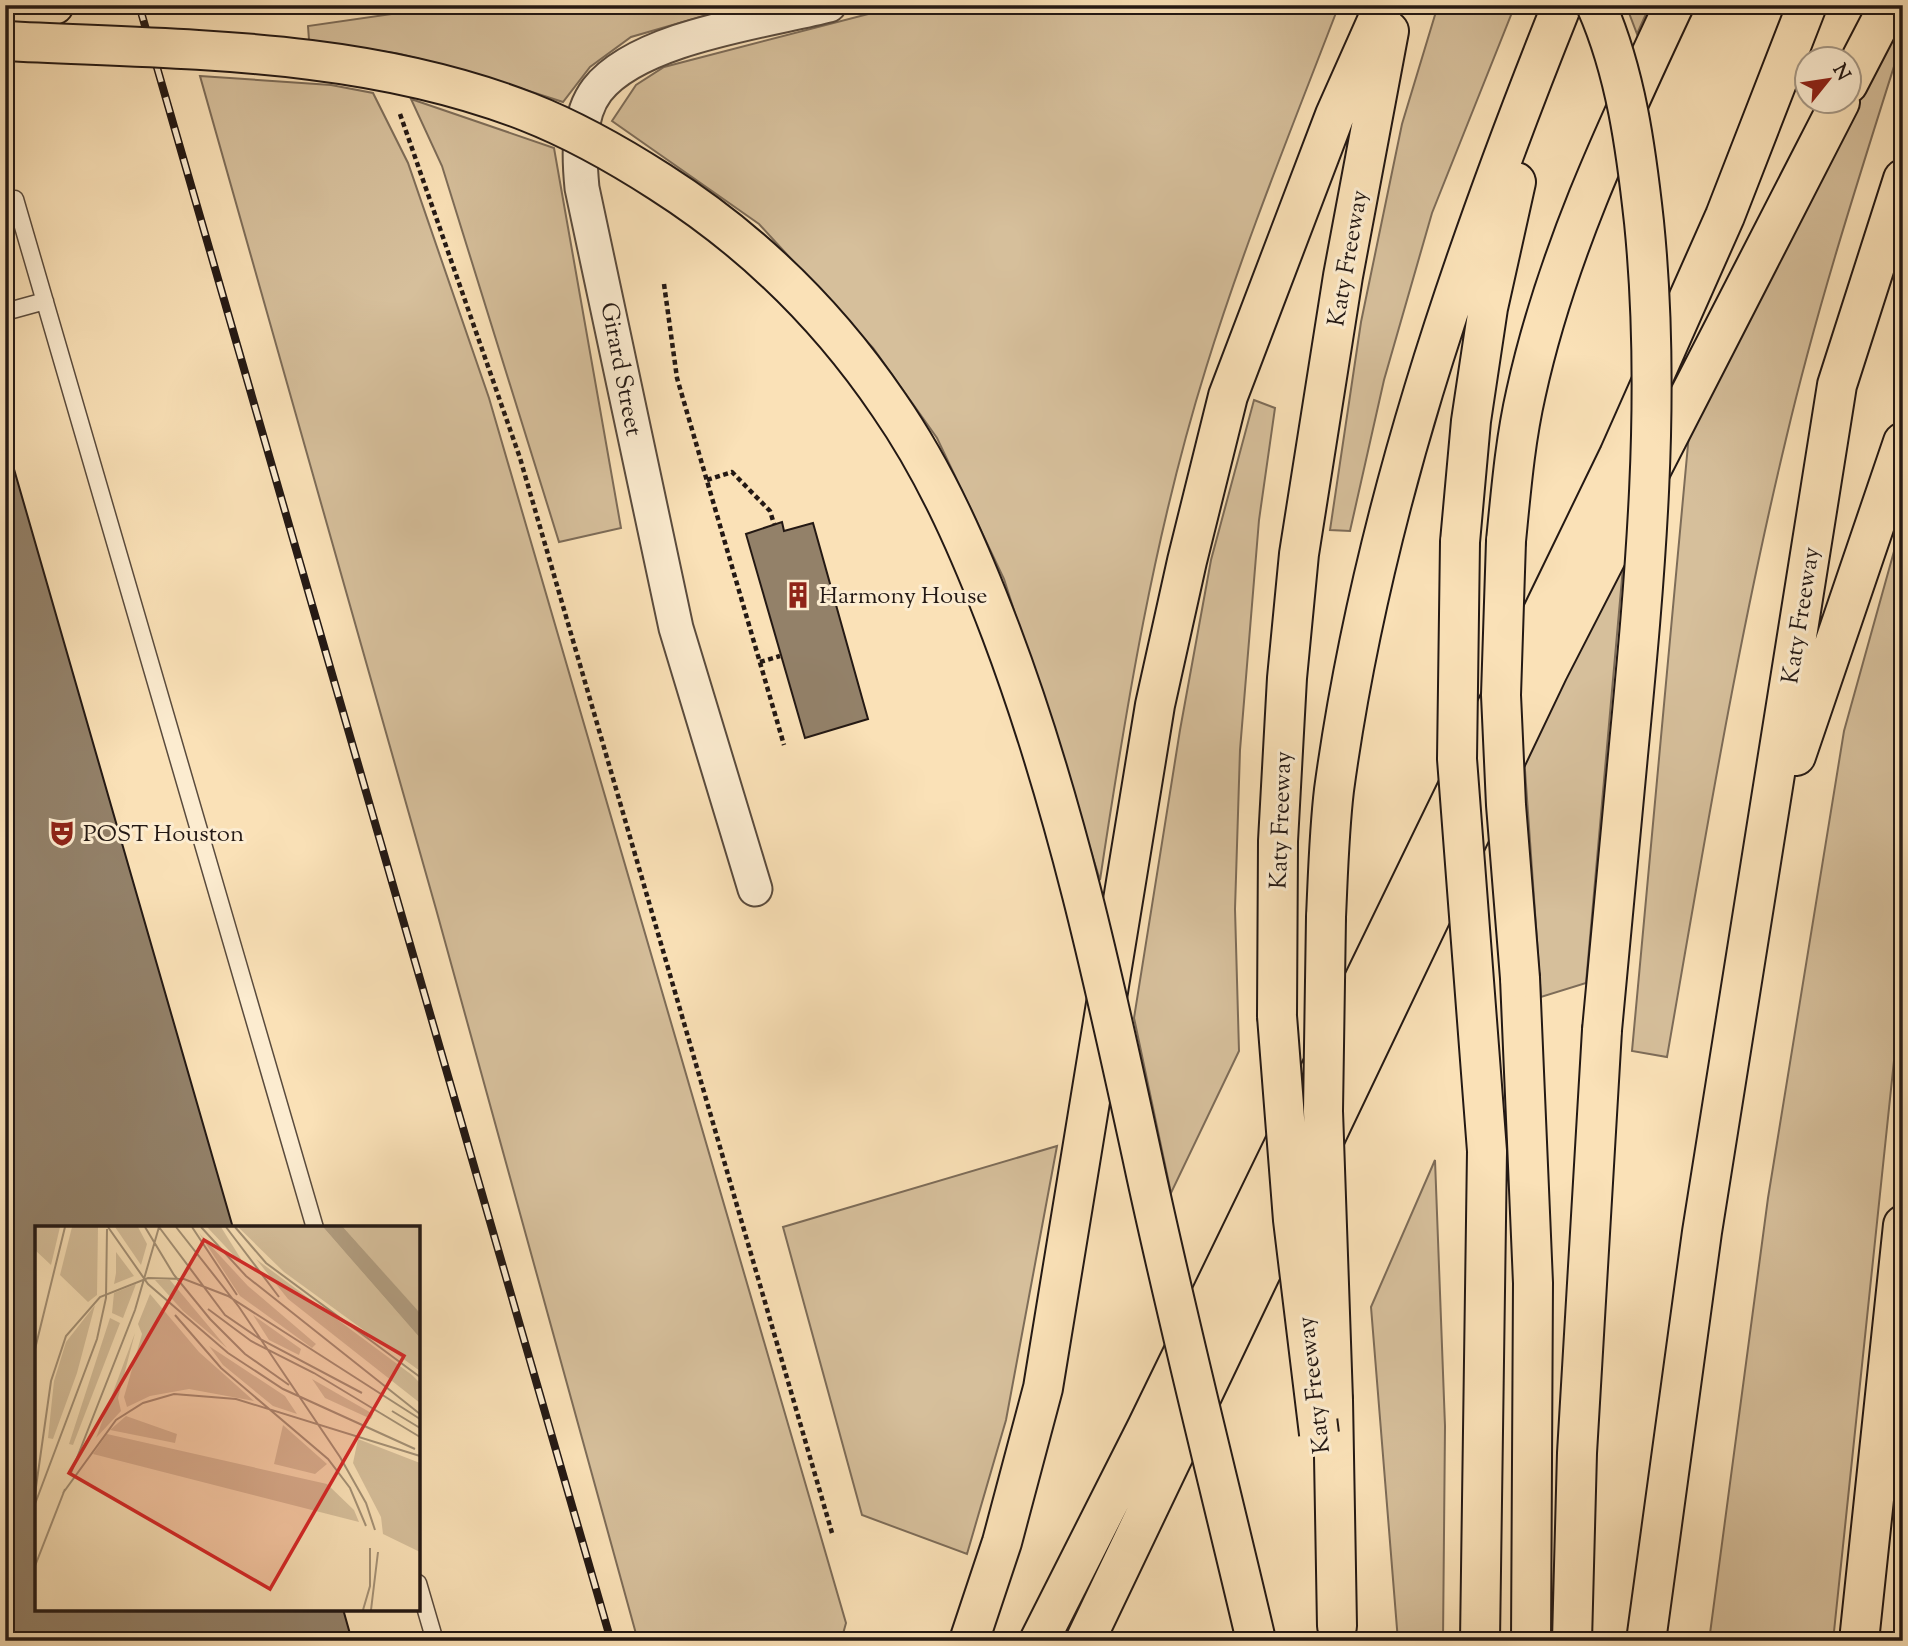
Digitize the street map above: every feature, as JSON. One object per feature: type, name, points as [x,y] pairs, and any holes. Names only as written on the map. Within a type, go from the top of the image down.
[{"type":"highway","points":[[5,12],[54,5]]},
{"type":"highway","points":[[969,1641],[1002,1542],[1043,1388],[1155,705],[1228,396],[1335,115],[1384,5]]},
{"type":"highway","name":"Katy Freeway","points":[[1326,1417],[1293,1220],[1277,1016],[1278,841],[1287,678],[1299,554],[1343,276],[1394,5]]},
{"type":"highway","points":[[1338,1633],[1326,1417],[1323,1111],[1326,917],[1334,793],[1354,662],[1385,523],[1444,320],[1562,5]]},
{"type":"highway","points":[[1572,1641],[1577,1453],[1602,1030],[1640,638],[1648,520],[1653,351],[1637,163],[1623,87],[1596,5]]},
{"type":"highway","points":[[1531,1641],[1533,1283],[1520,978],[1506,805],[1501,695],[1506,541],[1525,395],[1549,307],[1595,176],[1674,5]]},
{"type":"highway","points":[[1039,1641],[1147,1427],[1619,455],[1725,216],[1807,5]]},
{"type":"highway","points":[[1862,58],[1889,5]]},
{"type":"highway","points":[[1480,1641],[1487,1151],[1457,759],[1460,542],[1471,421],[1488,308],[1548,40]]},
{"type":"highway","points":[[5,41],[230,52],[321,61],[437,82],[531,113],[593,141],[733,232],[823,319],[862,366],[914,444],[971,557],[1020,683],[1047,765],[1114,1028],[1256,1638]]},
{"type":"highway","points":[[1085,1641],[1548,671],[1833,116]]},
{"type":"highway","name":"Katy Freeway","points":[[1646,1641],[1681,1379],[1755,892],[1838,385],[1903,179]]},
{"type":"highway","points":[[1755,892],[1794,764],[1903,442]]},
{"type":"highway","points":[[1859,1641],[1903,1225]]},
{"type":"street","name":"Girard Street","points":[[755,888],[676,628],[582,188],[579,157],[582,134],[597,90],[647,52],[829,5]]},
{"type":"lane","points":[[5,202],[15,199],[314,1226]]},
{"type":"lane","points":[[5,312],[45,301]]},
{"type":"lane","points":[[420,1590],[435,1641]]},
{"type":"path","points":[[397,106],[520,458],[832,1532]]},
{"type":"path","points":[[664,284],[677,378],[784,745]]},
{"type":"path","points":[[707,480],[732,472],[770,511],[774,524]]},
{"type":"path","points":[[760,662],[780,656]]},
{"type":"shaded area","points":[[454,5],[742,5],[631,37],[590,67],[563,102],[466,71],[400,54],[309,40],[308,26]]},
{"type":"shaded area","points":[[903,5],[1339,5],[1236,276],[1188,431],[1143,622],[1100,880],[1004,579],[937,438],[873,348],[759,224],[612,121],[636,85],[664,67]]},
{"type":"shaded area","points":[[1438,5],[1515,5],[1432,213],[1384,380],[1350,531],[1330,530],[1361,322],[1402,124]]},
{"type":"shaded area","points":[[1626,5],[1650,5],[1637,34]]},
{"type":"shaded area","points":[[1903,5],[1903,38],[1826,287],[1798,388],[1768,516],[1722,747],[1667,1057],[1632,1051],[1690,423],[1846,116],[1862,116],[1862,85]]},
{"type":"shaded area","points":[[200,76],[331,85],[373,93],[408,163],[489,398],[846,1623],[841,1641],[638,1641],[436,909]]},
{"type":"shaded area","points":[[411,99],[554,148],[621,528],[559,542],[442,166]]},
{"type":"shaded area","points":[[1254,400],[1275,408],[1259,520],[1240,750],[1235,909],[1239,1051],[1171,1193],[1134,1018],[1180,730],[1211,560]]},
{"type":"shaded area","points":[[1903,519],[1903,975],[1833,1641],[1709,1641],[1768,1198],[1844,731]]},
{"type":"shaded area","points":[[1623,567],[1586,983],[1541,997],[1524,756]]},
{"type":"shaded area","points":[[1057,1146],[1006,1420],[967,1554],[862,1515],[783,1227]]},
{"type":"shaded area","points":[[1435,1160],[1445,1426],[1443,1641],[1398,1641],[1371,1307]]},
{"type":"shaded area","points":[[1903,1549],[1903,1641],[1893,1641]]},
{"type":"building","name":"POST Houston","points":[[5,438],[232,1226],[35,1226],[35,1611],[344,1611],[352,1641],[5,1641]]},
{"type":"building","name":"Harmony House","points":[[782,522],[784,531],[813,523],[868,719],[805,738],[746,534]]},
{"type":"railway","points":[[139,5],[611,1641]]},
{"type":"place","name":"Harmony House","points":[[798,595]]},
{"type":"place","name":"POST Houston","points":[[62,833]]}]
